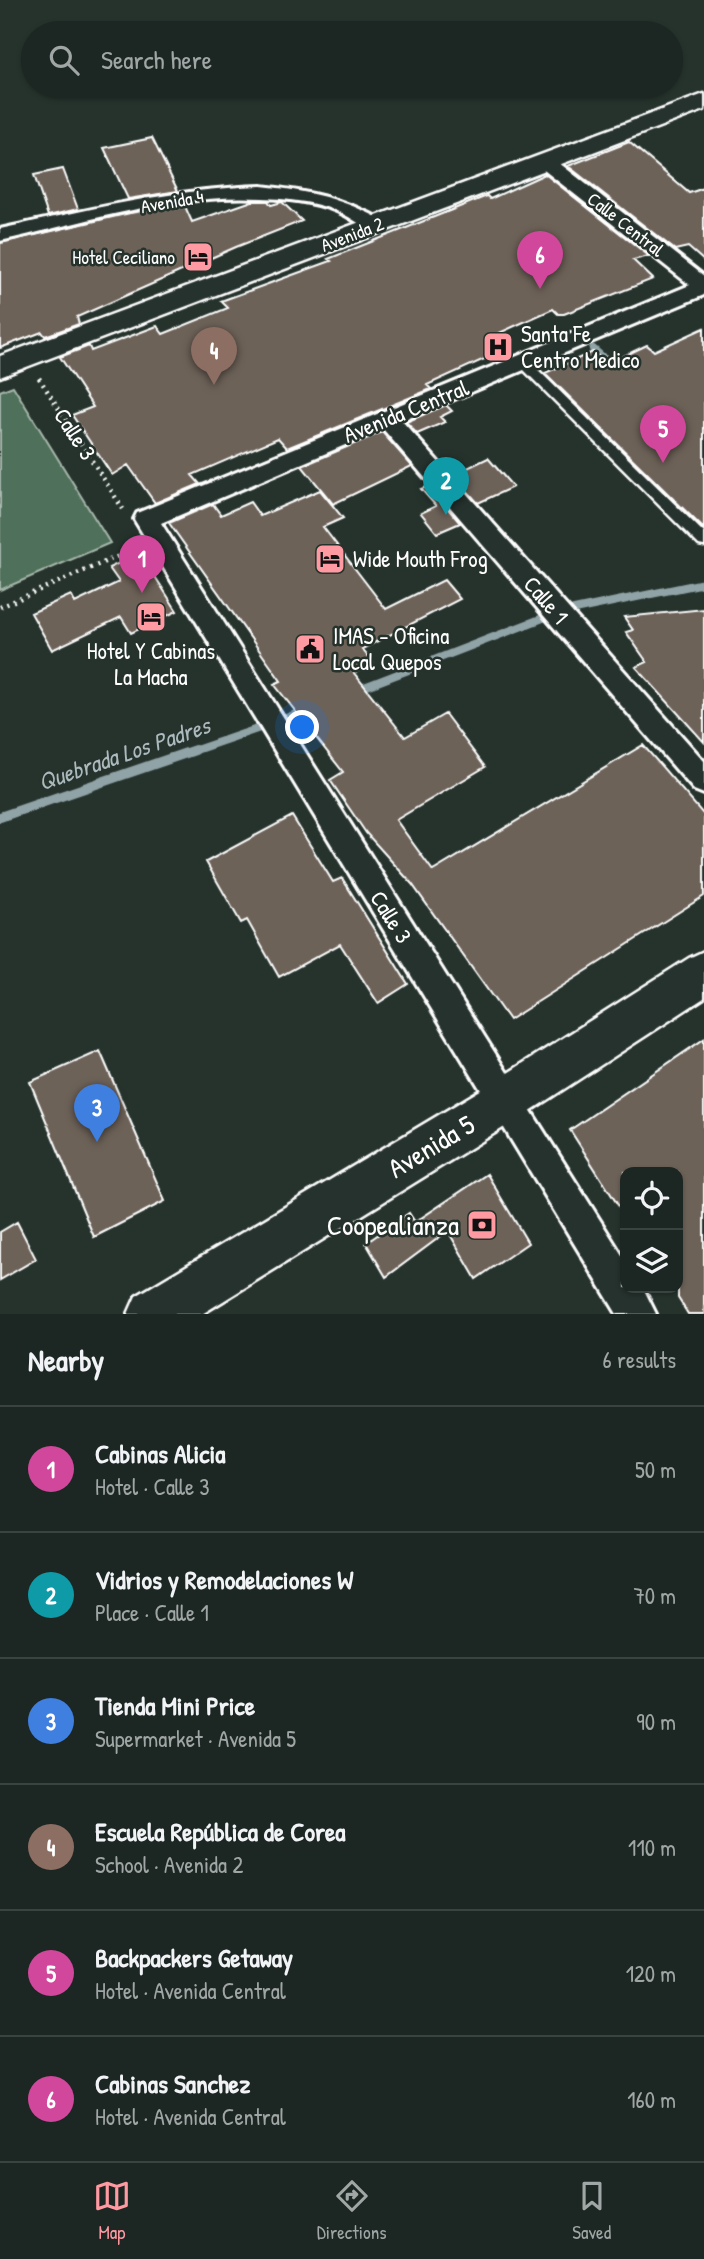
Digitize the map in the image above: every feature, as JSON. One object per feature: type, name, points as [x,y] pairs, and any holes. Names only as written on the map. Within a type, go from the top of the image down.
[{"type":"main road","name":"Avenida 2","points":[[13,362],[547,163],[704,101]]},
{"type":"main road","name":"Avenida 5","points":[[154,1314],[505,1101],[704,973]]},
{"type":"street","name":"Calle Central","points":[[547,163],[704,287]]},
{"type":"street","name":"Avenida 4","points":[[0,235],[198,194],[238,192],[280,195],[315,199],[345,208]]},
{"type":"street","points":[[345,208],[377,225]]},
{"type":"street","name":"Avenida Central","points":[[143,522],[704,287]]},
{"type":"street","name":"Calle 1","points":[[387,419],[704,781]]},
{"type":"street","name":"Calle 3","points":[[143,522],[638,1314]]},
{"type":"lane","points":[[524,363],[704,541]]},
{"type":"path","name":"Calle 3","points":[[13,362],[143,522]]},
{"type":"path","points":[[0,607],[143,522]]},
{"type":"green space","points":[[13,386],[110,543],[0,590],[0,391]]},
{"type":"building","points":[[152,138],[178,191],[128,199],[104,148]]},
{"type":"building","points":[[629,142],[689,193],[704,188],[704,261],[688,247],[675,250],[568,166]]},
{"type":"building","points":[[63,169],[78,209],[48,216],[34,175]]},
{"type":"building","points":[[545,174],[649,256],[633,260],[653,279],[564,314],[558,314],[553,309],[488,338],[500,352],[427,385],[431,389],[287,448],[278,438],[192,475],[200,484],[155,503],[128,465],[112,475],[72,415],[93,407],[60,357],[89,346],[91,351],[157,326],[163,334],[228,308],[221,301],[331,261],[328,259],[487,196],[490,199]]},
{"type":"building","points":[[252,201],[268,201],[271,205],[282,202],[302,221],[77,317],[79,324],[45,336],[42,332],[0,348],[0,243],[130,213],[184,204],[192,222]]},
{"type":"building","points":[[704,328],[704,529],[545,373],[593,352],[607,364],[647,345],[654,351]]},
{"type":"building","points":[[446,405],[452,411],[440,417],[445,422],[417,434],[406,422]]},
{"type":"building","points":[[382,432],[412,466],[333,504],[302,466]]},
{"type":"building","points":[[488,458],[513,487],[478,503],[453,475]]},
{"type":"building","points":[[429,486],[460,523],[437,533],[421,513],[436,506],[421,489]]},
{"type":"building","points":[[320,490],[343,518],[323,527],[386,609],[444,580],[460,599],[362,649],[373,663],[354,673],[405,737],[445,714],[485,767],[396,820],[433,871],[643,745],[704,815],[704,896],[509,1020],[412,884],[366,833],[330,780],[343,772],[274,684],[281,681],[169,523],[213,504],[221,515],[250,502],[260,516]]},
{"type":"building","points":[[140,553],[177,611],[131,633],[121,617],[52,650],[31,613],[71,595],[75,603],[119,582],[109,568]]},
{"type":"building","points":[[704,609],[704,742],[636,667],[647,662],[626,632],[633,630],[624,617]]},
{"type":"building","points":[[292,816],[333,882],[342,878],[408,984],[378,1003],[340,944],[279,977],[247,920],[241,923],[206,862]]},
{"type":"building","points":[[704,1039],[704,1314],[688,1314],[678,1298],[678,1293],[683,1293],[683,1167],[620,1167],[620,1208],[570,1130]]},
{"type":"building","points":[[100,1051],[165,1201],[94,1237],[30,1082]]},
{"type":"building","name":"Coopealianza","points":[[487,1174],[528,1243],[476,1279],[448,1231],[386,1277],[366,1243],[409,1213],[415,1222]]},
{"type":"building","points":[[17,1222],[36,1259],[0,1280],[0,1232]]},
{"type":"waterway","points":[[593,349],[618,371]]},
{"type":"waterway","name":"Quebrada Los Padres","points":[[574,610],[704,583]]},
{"type":"waterway","name":"Quebrada Los Padres","points":[[354,691],[543,618]]},
{"type":"waterway","name":"Quebrada Los Padres","points":[[284,719],[305,710]]},
{"type":"waterway","name":"Quebrada Los Padres","points":[[190,752],[260,728]]},
{"type":"waterway","name":"Quebrada Los Padres","points":[[0,817],[195,750]]},
{"type":"place","name":"Hotel Ceciliano","points":[[198,257]]},
{"type":"place","name":"Cabinas Sanchez","points":[[540,289]]},
{"type":"place","name":"Santa Fe Centro Medico","points":[[498,347]]},
{"type":"place","name":"Escuela República de Corea","points":[[214,385]]},
{"type":"place","name":"Backpackers Getaway","points":[[663,463]]},
{"type":"place","name":"Vidrios y Remodelaciones W","points":[[446,515]]},
{"type":"place","name":"Wide Mouth Frog","points":[[330,559]]},
{"type":"place","name":"Cabinas Alicia","points":[[142,593]]},
{"type":"place","name":"Hotel Y Cabinas La Macha","points":[[151,617]]},
{"type":"place","name":"IMAS - Oficina Local Quepos","points":[[310,649]]},
{"type":"place","name":"Tienda Mini Price","points":[[97,1142]]},
{"type":"place","name":"Coopealianza","points":[[482,1225]]}]
